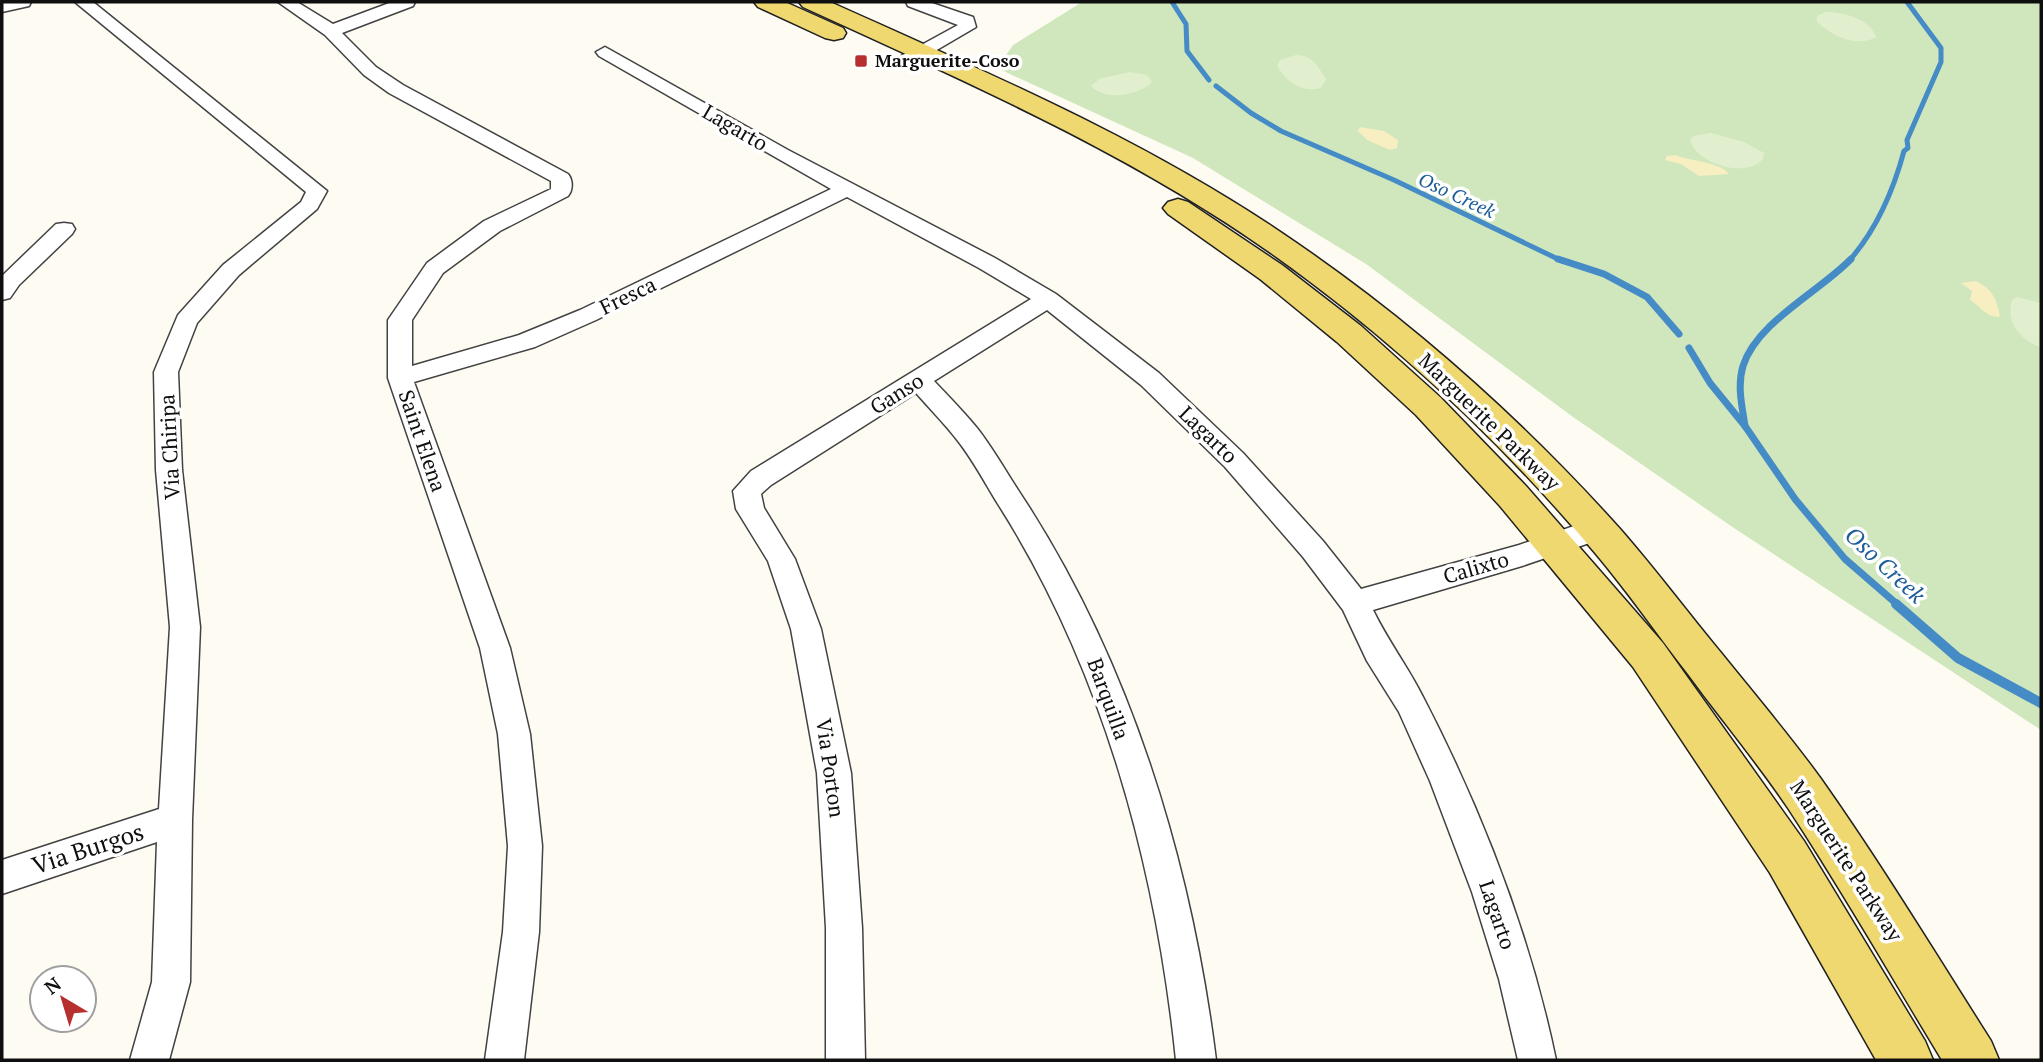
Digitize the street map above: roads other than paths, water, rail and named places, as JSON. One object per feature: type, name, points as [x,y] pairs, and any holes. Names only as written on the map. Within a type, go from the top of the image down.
[{"type":"main road","name":"Marguerite Parkway","points":[[766,2],[1078,125],[1154,165],[1240,218],[1326,278],[1410,346],[1483,413],[1597,529],[1776,755],[1857,875],[1972,1060]]},
{"type":"main road","name":"Marguerite Parkway","points":[[811,2],[1171,204],[1271,272],[1349,334],[1428,406],[1513,496],[1648,655],[1787,857],[1906,1060]]},
{"type":"street","points":[[2,7],[23,2]]},
{"type":"street","name":"Via Chiripa","points":[[83,2],[317,191],[310,205],[231,270],[186,320],[166,372],[169,470],[185,627],[175,820],[172,982],[150,1060]]},
{"type":"street","name":"Saint Elena","points":[[286,2],[331,31],[370,71],[396,89],[561,178],[561,192],[492,226],[435,268],[400,320],[400,377],[495,648],[514,734],[525,846],[521,932],[504,1060]]},
{"type":"street","points":[[331,31],[407,2]]},
{"type":"street","points":[[910,58],[967,27],[967,22],[915,2]]},
{"type":"street","name":"Lagarto","points":[[605,52],[1048,299],[1150,379],[1234,460],[1313,549],[1354,603],[1378,652],[1411,704],[1447,780],[1490,892],[1518,979],[1537,1060]]},
{"type":"street","name":"Fresca","points":[[400,377],[527,341],[564,326],[847,189]]},
{"type":"street","points":[[2,293],[11,280],[64,229]]},
{"type":"street","name":"Ganso","points":[[747,491],[761,478],[1048,299]]},
{"type":"street","name":"Barquilla","points":[[919,380],[969,436],[1034,537],[1093,655],[1146,800],[1188,990],[1196,1060]]},
{"type":"street","name":"Via Porton","points":[[747,491],[750,509],[781,559],[806,629],[834,774],[844,928],[845,1060]]},
{"type":"street","name":"Calixto","points":[[1354,603],[1597,529]]},
{"type":"street","name":"Via Burgos","points":[[2,877],[175,820]]},
{"type":"waterway","name":"Oso Creek","points":[[1172,2],[1186,24],[1187,51],[1209,80]]},
{"type":"waterway","points":[[1850,260],[1868,236],[1883,209],[1904,151],[1908,148],[1907,140],[1941,62],[1941,48],[1907,2]]},
{"type":"waterway","name":"Oso Creek","points":[[1216,86],[1251,113],[1281,131],[1394,180],[1562,261]]},
{"type":"waterway","name":"Oso Creek","points":[[1558,259],[1604,274],[1647,297],[1679,334]]},
{"type":"waterway","points":[[1745,426],[1740,381],[1750,350],[1761,335],[1790,308],[1850,260]]},
{"type":"waterway","name":"Oso Creek","points":[[1689,348],[1710,383],[1745,426]]},
{"type":"waterway","name":"Oso Creek","points":[[1745,426],[1795,499],[1845,559],[1898,605]]},
{"type":"waterway","name":"Oso Creek","points":[[1896,604],[1958,658],[2041,703]]},
{"type":"place","name":"Marguerite-Coso","points":[[861,61]]}]
